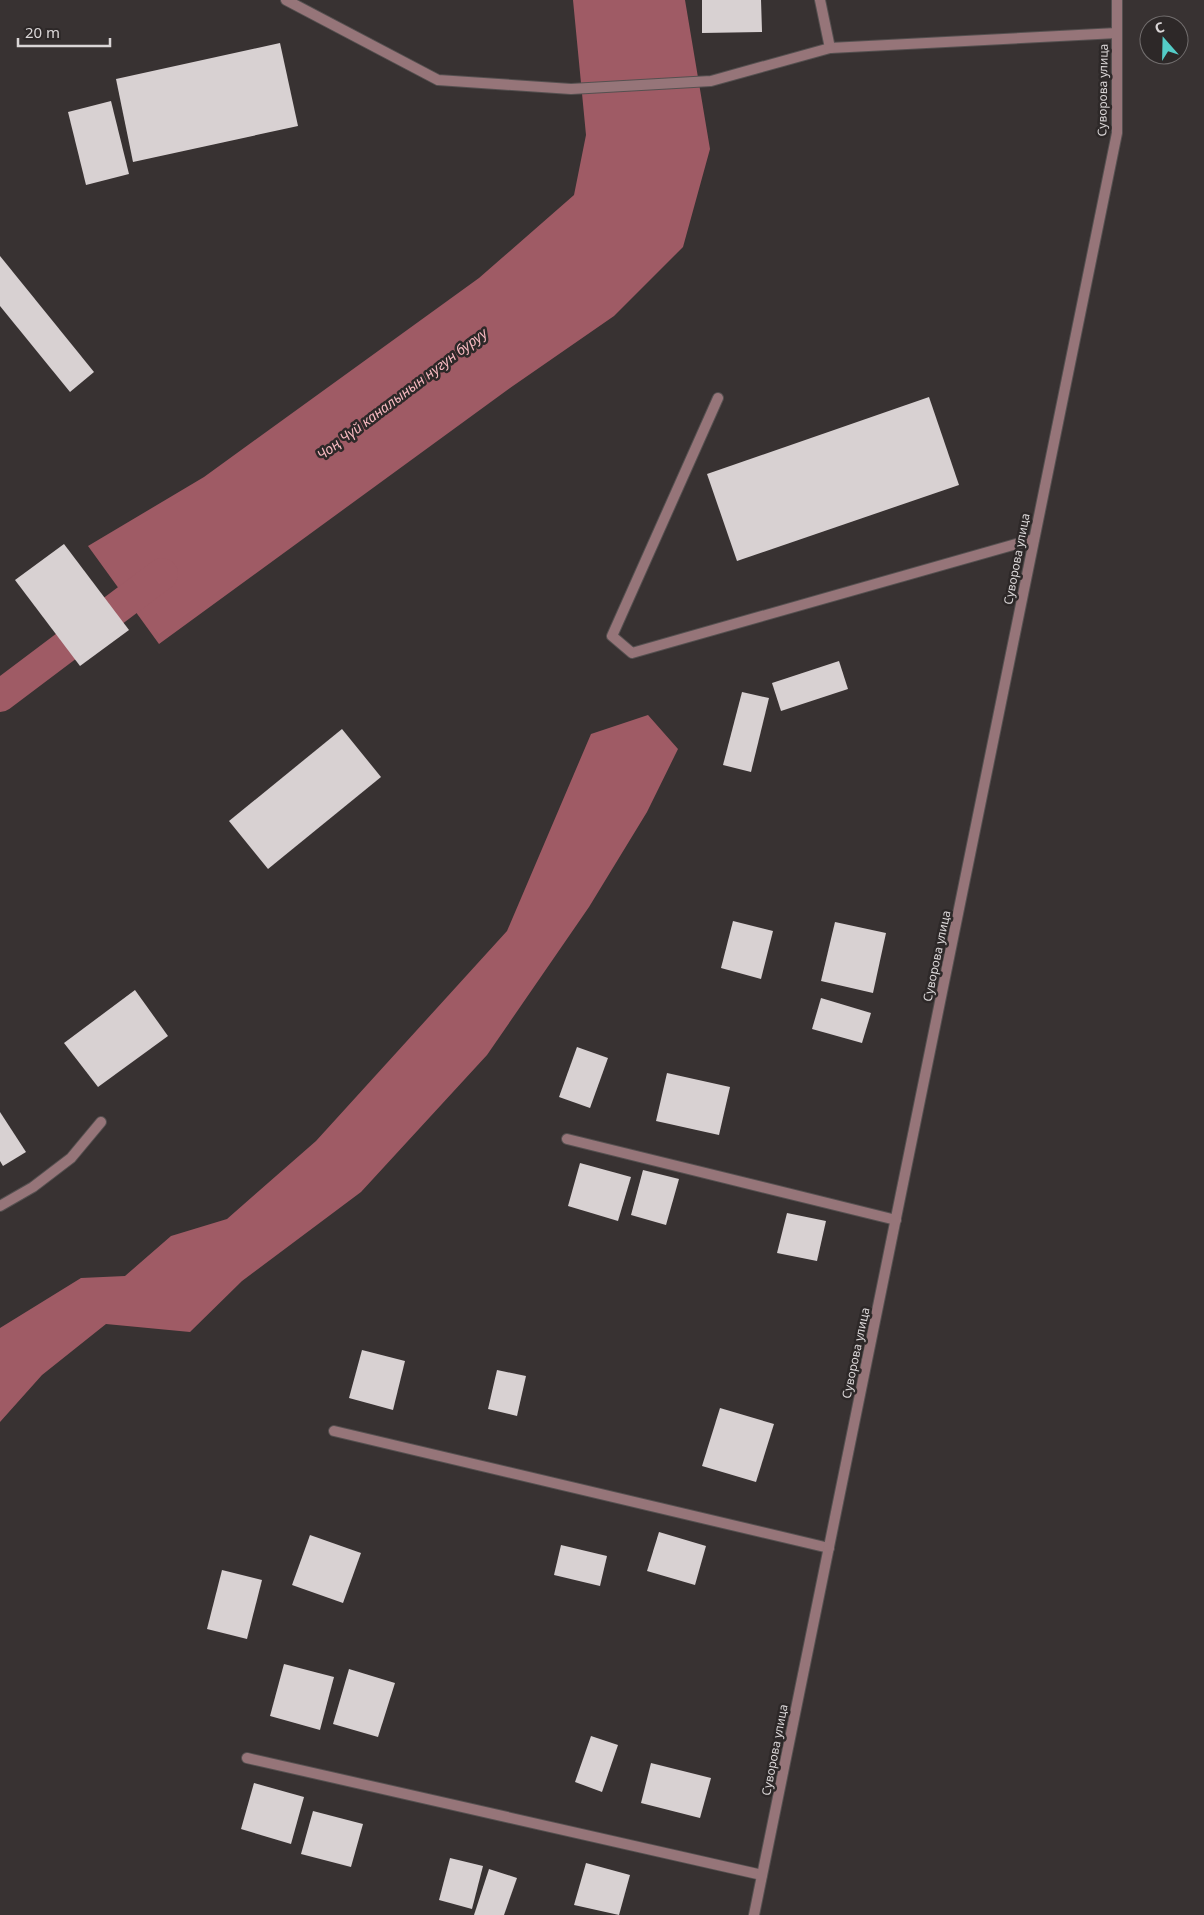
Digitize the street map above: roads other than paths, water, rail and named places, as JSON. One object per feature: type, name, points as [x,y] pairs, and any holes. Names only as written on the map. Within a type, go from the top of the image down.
[{"type":"street","points":[[286,0],[438,80],[571,89],[711,81],[830,48],[1117,33]]},
{"type":"street","points":[[820,0],[830,48]]},
{"type":"street","name":"Суворова улица","points":[[754,1915],[1117,132],[1118,0]]},
{"type":"street","points":[[718,398],[612,636],[632,653],[1034,538]]},
{"type":"street","points":[[0,1206],[33,1187],[71,1158],[101,1122]]},
{"type":"street","points":[[567,1139],[896,1220]]},
{"type":"street","points":[[334,1431],[829,1548]]},
{"type":"street","points":[[247,1758],[762,1875]]},
{"type":"water","points":[[573,0],[685,0],[710,149],[683,247],[614,316],[510,388],[159,644],[88,546],[204,477],[479,278],[574,195],[586,135]]},
{"type":"water","points":[[648,715],[678,749],[647,812],[589,907],[487,1055],[361,1192],[242,1281],[190,1332],[106,1324],[42,1375],[0,1422],[0,1328],[81,1278],[125,1276],[171,1236],[227,1219],[316,1141],[507,931],[591,734]]},
{"type":"waterway","name":"Чоң Чүй каналынын нугун буруу","points":[[0,696],[162,574]]}]
